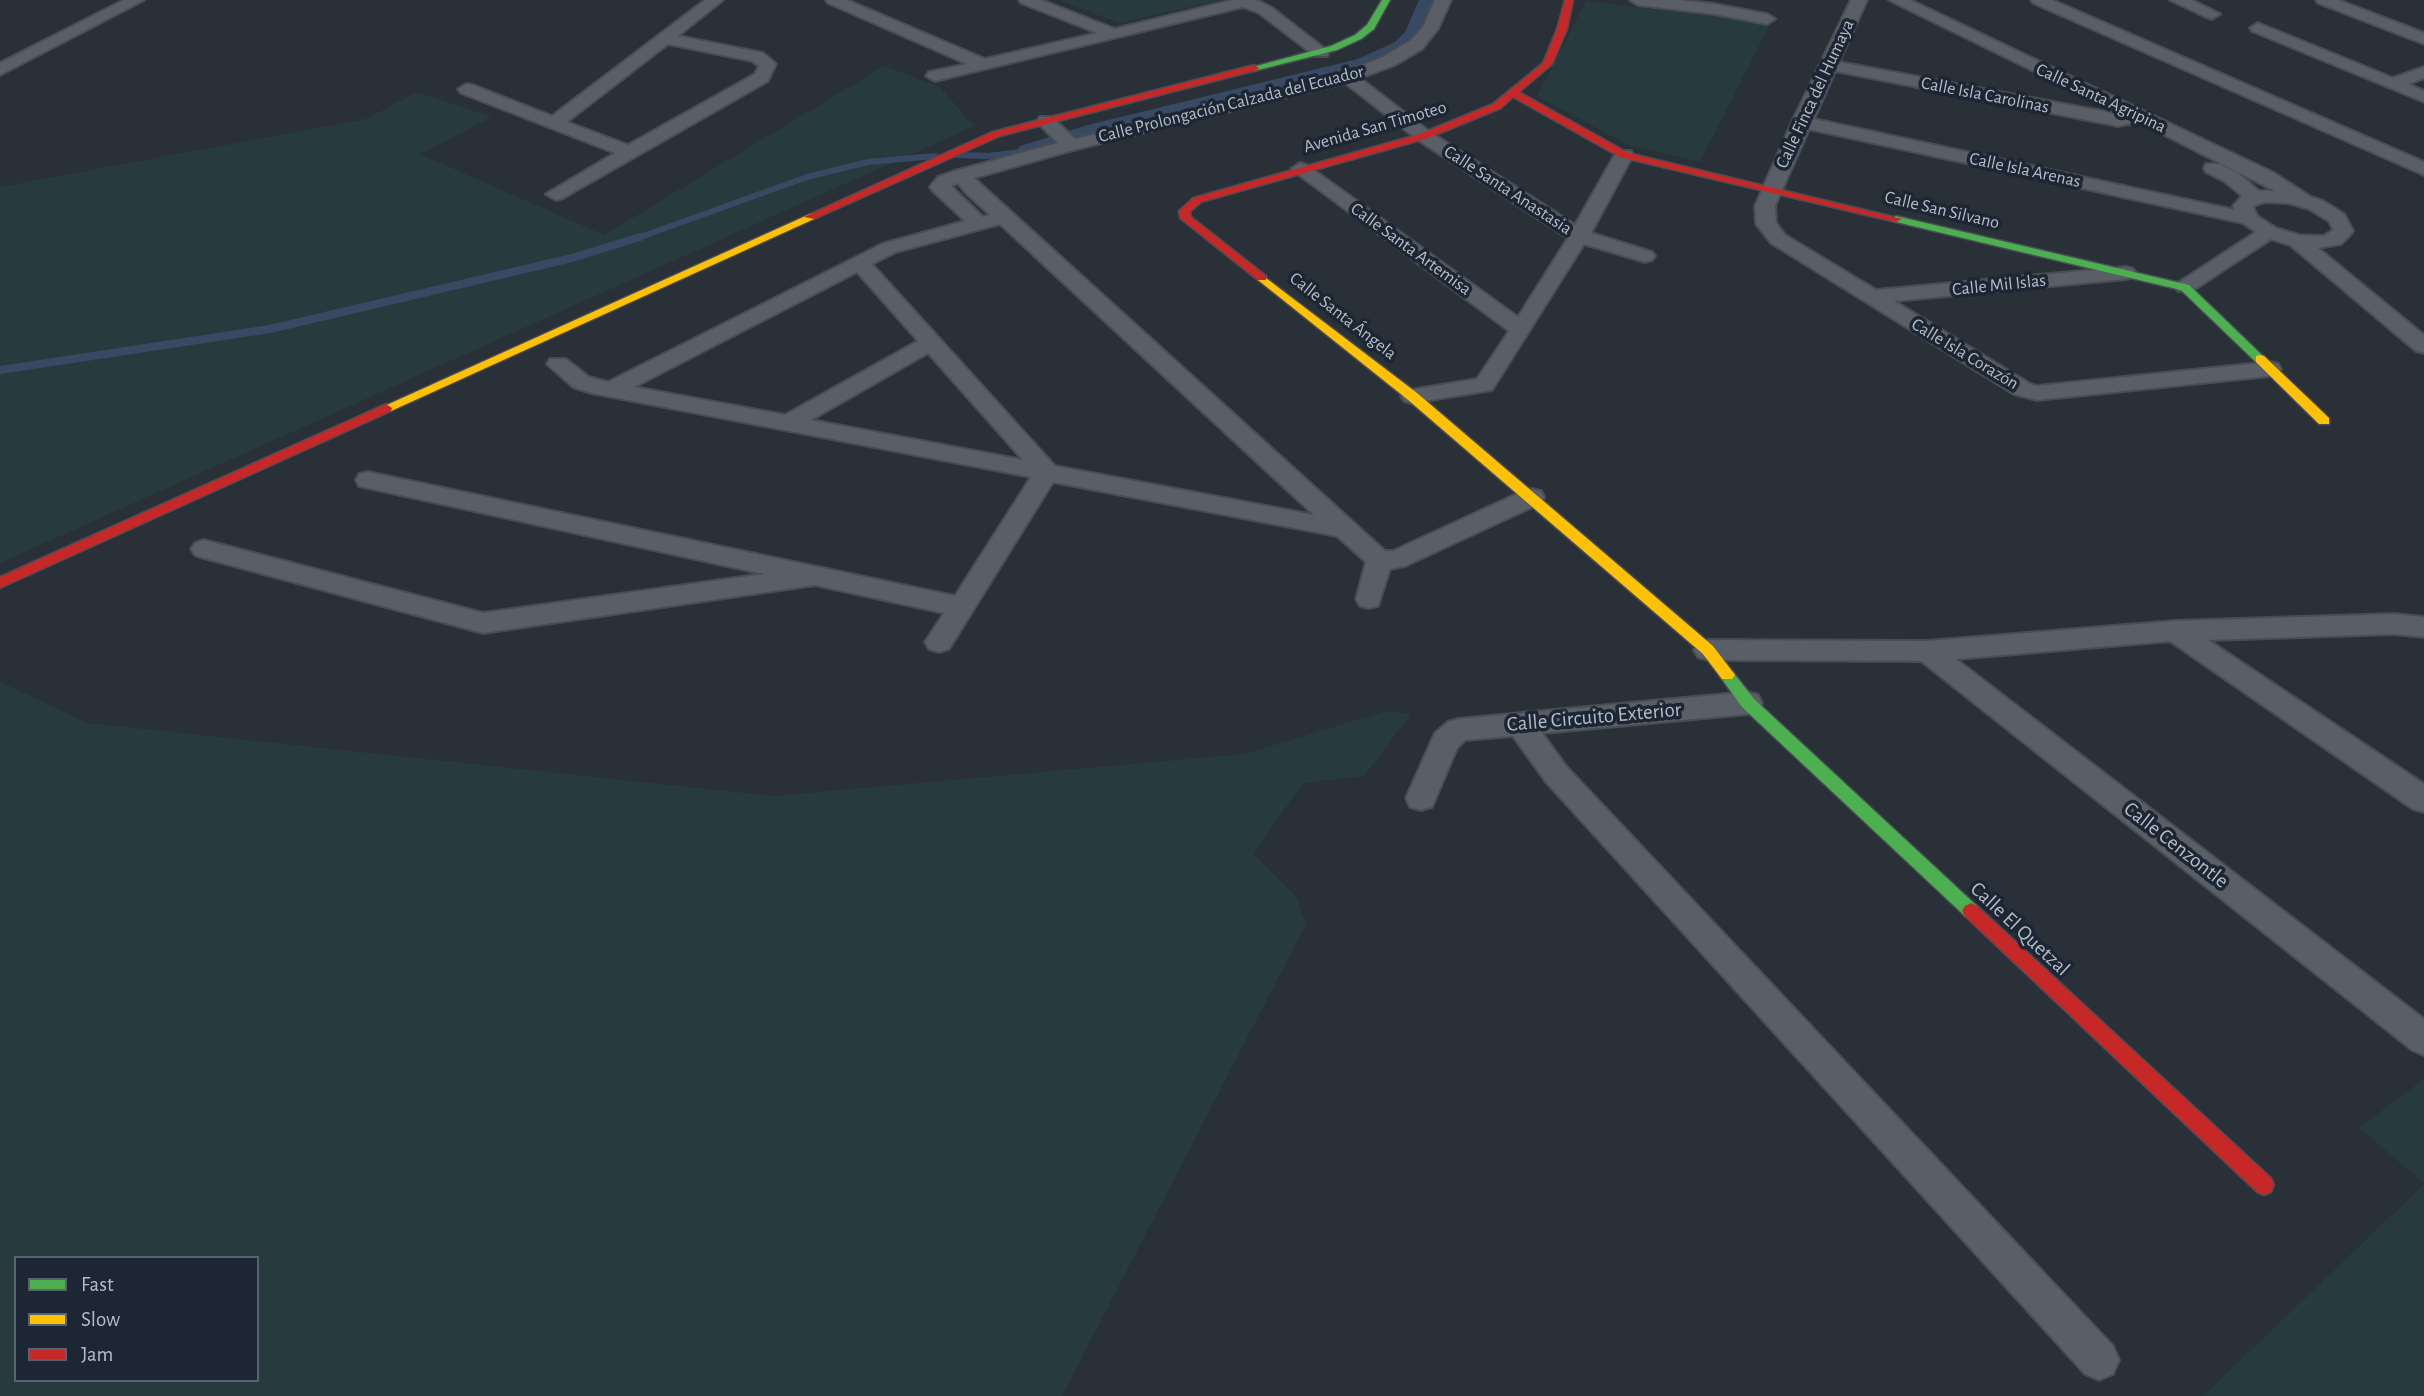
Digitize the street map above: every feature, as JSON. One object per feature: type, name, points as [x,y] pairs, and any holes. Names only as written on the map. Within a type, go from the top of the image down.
[{"type":"street","points":[[0,70],[136,0]]},
{"type":"street","points":[[554,123],[715,0]]},
{"type":"street","points":[[1027,0],[1111,33]]},
{"type":"street","name":"Calle Prolongación Calzada del Ecuador","points":[[0,583],[996,134],[1321,52],[1349,42],[1365,32],[1378,18],[1386,0]]},
{"type":"street","name":"Calle Prolongación Calzada del Ecuador","points":[[962,175],[1071,145],[1348,77],[1389,61],[1416,44],[1430,29],[1443,0]]},
{"type":"street","name":"Avenida San Timoteo","points":[[1215,194],[1424,135],[1478,115],[1515,94],[1547,64],[1562,29],[1569,0]]},
{"type":"street","points":[[1638,0],[1716,5],[1767,19]]},
{"type":"street","name":"Calle Finca del Humaya","points":[[1772,189],[1801,122],[1861,0]]},
{"type":"street","name":"Calle Santa Agripina","points":[[1861,0],[2231,177],[2254,197]]},
{"type":"street","name":"Calle Santa Agripina","points":[[1897,0],[2267,177],[2337,218],[2343,231],[2334,240],[2297,241]]},
{"type":"street","points":[[2039,0],[2424,169]]},
{"type":"street","points":[[2178,0],[2212,14]]},
{"type":"street","points":[[2324,0],[2424,39]]},
{"type":"street","points":[[935,76],[1245,1],[1265,10],[1321,52]]},
{"type":"street","points":[[847,2],[982,64]]},
{"type":"street","points":[[2258,28],[2424,97]]},
{"type":"street","points":[[556,194],[762,77],[768,64],[757,57],[664,38]]},
{"type":"street","name":"Calle Isla Carolinas","points":[[1829,65],[2118,121],[2142,117]]},
{"type":"street","points":[[2394,84],[2424,72]]},
{"type":"street","name":"Calle Santa Anastasia","points":[[1348,77],[1424,135],[1578,236],[1645,256]]},
{"type":"street","points":[[467,89],[631,153]]},
{"type":"street","name":"Calle San Silvano","points":[[1515,94],[1624,155],[2185,287]]},
{"type":"street","name":"Calle Prolongación Calzada del Ecuador","points":[[1046,121],[1071,145]]},
{"type":"street","name":"Calle Isla Arenas","points":[[1801,122],[2249,219]]},
{"type":"street","points":[[1412,396],[1484,385],[1488,382],[1578,236],[1624,155]]},
{"type":"street","name":"Calle Santa Artemisa","points":[[1300,169],[1521,329]]},
{"type":"street","points":[[978,223],[940,187],[945,181],[962,175],[1004,217],[1379,560],[1396,559],[1532,497]]},
{"type":"street","name":"Calle Isla Corazón","points":[[1772,189],[1763,215],[1771,232],[1786,245],[2022,390],[2037,393],[2270,369]]},
{"type":"street","name":"Calle Santa Ángela","points":[[1215,194],[1188,206],[1184,211],[1186,218],[1412,396],[1708,650]]},
{"type":"street","points":[[2303,200],[2275,195],[2254,197],[2244,206],[2249,219],[2269,232],[2297,241],[2424,346]]},
{"type":"street","points":[[614,388],[889,248],[1004,217]]},
{"type":"street","points":[[2269,232],[2185,287],[2324,421]]},
{"type":"street","points":[[860,263],[1047,472]]},
{"type":"street","name":"Calle Mil Islas","points":[[1872,298],[2126,273]]},
{"type":"street","points":[[791,422],[931,342]]},
{"type":"street","points":[[558,364],[581,382],[1345,529]]},
{"type":"street","points":[[939,642],[1047,472]]},
{"type":"street","points":[[368,480],[961,607]]},
{"type":"street","points":[[204,549],[483,623],[814,576]]},
{"type":"street","points":[[1369,599],[1379,560]]},
{"type":"street","points":[[1708,650],[1927,651],[2175,631],[2394,624],[2424,627]]},
{"type":"street","points":[[2175,631],[2424,800]]},
{"type":"street","name":"Calle El Quetzal","points":[[1708,650],[1748,703],[2264,1185]]},
{"type":"street","name":"Calle Cenzontle","points":[[1927,651],[2424,1038]]},
{"type":"street","name":"Calle Circuito Exterior","points":[[1421,798],[1445,741],[1458,730],[1748,703]]},
{"type":"street","points":[[1519,723],[1556,774],[2099,1360]]},
{"type":"green space","points":[[1059,0],[1221,0],[1119,23]]},
{"type":"green space","points":[[1586,1],[1720,17],[1769,26],[1700,162],[1628,145],[1537,96]]},
{"type":"green space","points":[[884,66],[940,87],[974,126],[0,563],[0,187],[366,119],[417,92],[492,117],[420,154],[604,235]]},
{"type":"green space","points":[[0,682],[88,723],[773,796],[1244,754],[1386,711],[1411,714],[1364,776],[1303,783],[1253,854],[1297,898],[1306,924],[1062,1396],[0,1396]]},
{"type":"green space","points":[[2424,1081],[2424,1183],[2359,1128]]},
{"type":"green space","points":[[2424,1184],[2424,1396],[2203,1396]]},
{"type":"waterway","points":[[1028,151],[1096,130],[1365,63],[1402,46],[1414,34],[1428,0]]},
{"type":"waterway","points":[[957,155],[988,156],[1028,151]]},
{"type":"waterway","points":[[635,239],[807,177],[868,162],[935,156]]},
{"type":"waterway","points":[[0,370],[270,329],[572,258],[640,237]]},
{"type":"traffic: fast","points":[[1254,68],[1334,48],[1358,37],[1371,27],[1386,0]]},
{"type":"traffic: fast","points":[[1896,219],[2185,287],[2260,359]]},
{"type":"traffic: fast","points":[[1727,675],[1748,703],[1971,911]]},
{"type":"traffic: slow","points":[[386,408],[810,217]]},
{"type":"traffic: slow","points":[[1262,278],[1412,396],[1708,650],[1727,675]]},
{"type":"traffic: slow","points":[[2260,359],[2324,421]]},
{"type":"traffic: jam","points":[[1262,278],[1186,218],[1184,211],[1197,200],[1424,136],[1497,106],[1547,64],[1562,29],[1569,0]]},
{"type":"traffic: jam","points":[[810,217],[996,134],[1254,68]]},
{"type":"traffic: jam","points":[[1515,94],[1624,155],[1896,219]]},
{"type":"traffic: jam","points":[[0,583],[386,408]]},
{"type":"traffic: jam","points":[[1971,911],[2264,1185]]}]
